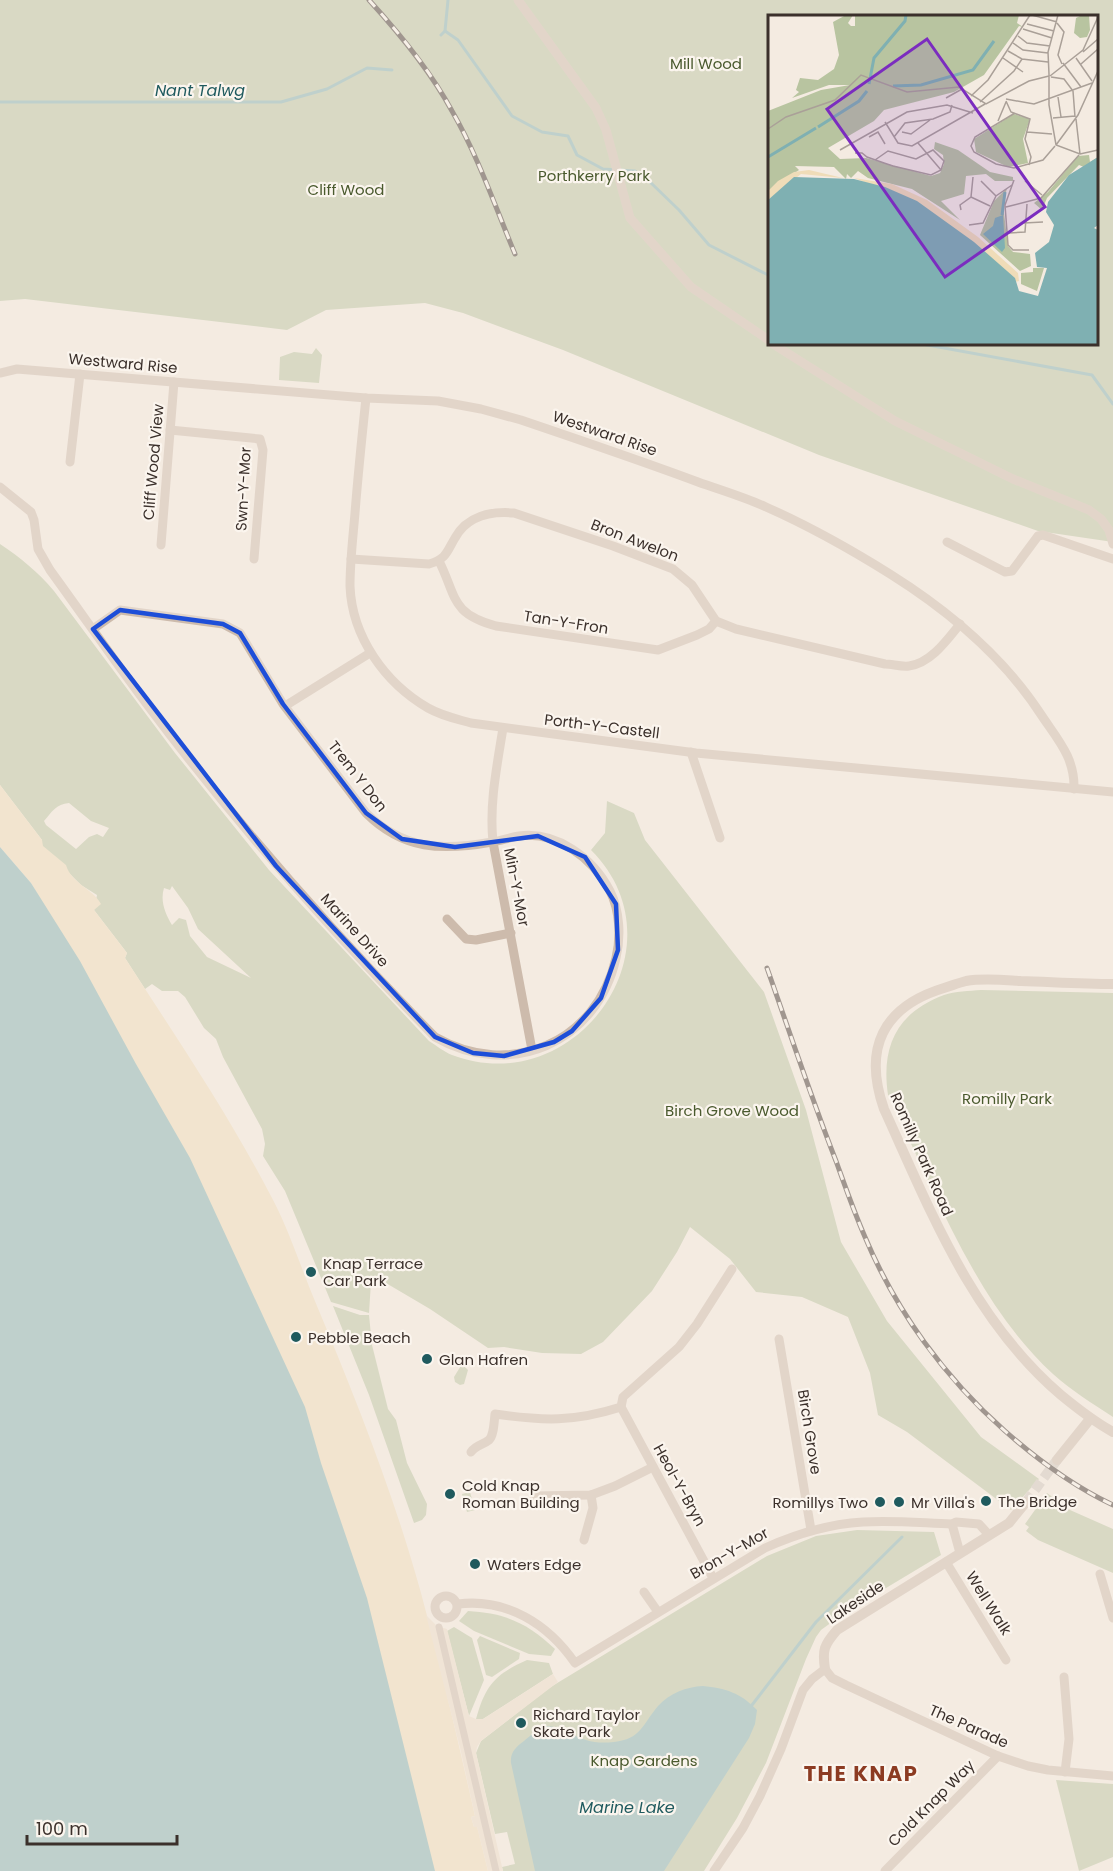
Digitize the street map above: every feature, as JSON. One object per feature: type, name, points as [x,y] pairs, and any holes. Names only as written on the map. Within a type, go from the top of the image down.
[{"type":"street","points":[[518,0],[596,108],[606,130],[630,218],[692,287],[768,340]]},
{"type":"street","points":[[776,345],[895,421],[1013,478],[1089,510],[1101,519],[1109,530],[1113,544]]},
{"type":"street","name":"Westward Rise","points":[[0,372],[17,369],[366,399],[438,401],[481,409],[583,441],[764,506],[814,529],[851,550],[919,592],[960,624],[1013,677],[1035,705],[1071,760],[1074,789]]},
{"type":"street","points":[[70,462],[80,374]]},
{"type":"street","name":"Cliff Wood View","points":[[161,545],[174,382]]},
{"type":"street","name":"Porth-Y-Castell","points":[[366,399],[351,559],[350,587],[353,608],[370,653],[407,694],[429,708],[446,716],[471,723],[691,752],[1113,792]]},
{"type":"street","name":"Swn-Y-Mor","points":[[170,430],[260,439],[263,459],[254,559]]},
{"type":"street","name":"Marine Drive","points":[[0,487],[31,512],[38,549],[50,570],[146,703],[276,866],[435,1037],[454,1048],[472,1053],[504,1056],[554,1042],[572,1031],[587,1016],[601,998],[612,973],[618,950],[619,929],[616,904],[600,874],[585,857],[560,842],[538,836],[519,836],[493,842]]},
{"type":"street","name":"Bron Awelon","points":[[439,561],[448,552],[455,536],[466,524],[497,512],[514,513],[673,568],[692,585],[717,621]]},
{"type":"street","points":[[947,542],[1005,572],[1012,571],[1038,536],[1043,535],[1113,559]]},
{"type":"street","points":[[351,559],[429,564],[439,561]]},
{"type":"street","name":"Tan-Y-Fron","points":[[439,561],[451,593],[460,608],[473,618],[495,626],[658,650],[697,634],[717,621]]},
{"type":"street","name":"Trem Y Don","points":[[93,629],[120,610],[223,624],[240,633],[285,706],[366,813],[378,825],[402,839],[430,847],[455,847],[493,842]]},
{"type":"street","points":[[717,621],[736,628],[885,664],[907,666],[925,660],[942,646],[960,624]]},
{"type":"street","points":[[285,706],[370,653]]},
{"type":"street","name":"Min-Y-Mor","points":[[503,728],[491,823],[532,1050]]},
{"type":"street","points":[[691,752],[720,838]]},
{"type":"street","points":[[447,919],[466,939],[476,940],[511,933]]},
{"type":"street","name":"Romilly Park Road","points":[[1113,984],[965,981],[936,990],[916,998],[899,1011],[886,1026],[879,1040],[875,1066],[877,1090],[884,1109],[941,1233],[975,1297],[1034,1372],[1089,1419],[1113,1432]]},
{"type":"street","points":[[471,1452],[492,1435],[495,1414],[563,1420],[621,1407],[623,1397],[679,1347],[697,1324],[732,1269]]},
{"type":"street","name":"Birch Grove","points":[[779,1339],[811,1530]]},
{"type":"street","name":"Heol-Y-Bryn","points":[[621,1407],[713,1578]]},
{"type":"street","points":[[1057,1460],[1089,1419]]},
{"type":"street","points":[[534,1496],[591,1495],[653,1467]]},
{"type":"street","points":[[584,1540],[593,1508],[591,1495]]},
{"type":"street","name":"Lakeside","points":[[825,1669],[823,1656],[826,1643],[837,1630],[1009,1523],[1026,1502]]},
{"type":"street","name":"Bron-Y-Mor","points":[[458,1604],[497,1606],[524,1616],[555,1638],[575,1663],[765,1548],[811,1530],[863,1522],[952,1524],[956,1522],[979,1524],[989,1535]]},
{"type":"street","points":[[952,1524],[960,1553]]},
{"type":"street","name":"Well Walk","points":[[946,1562],[1006,1660]]},
{"type":"street","points":[[1100,1574],[1113,1617]]},
{"type":"street","points":[[644,1592],[658,1612]]},
{"type":"street","points":[[439,1627],[495,1871]]},
{"type":"street","points":[[714,1871],[743,1828],[760,1796],[803,1690],[825,1669]]},
{"type":"street","name":"The Parade","points":[[825,1669],[832,1678],[998,1756],[1028,1766],[1113,1776]]},
{"type":"street","points":[[1064,1677],[1065,1713],[1069,1739],[1065,1772]]},
{"type":"street","name":"Cold Knap Way","points":[[885,1871],[998,1756]]},
{"type":"highlighted area","points":[[120,610],[223,624],[240,633],[283,704],[366,813],[402,839],[455,847],[538,836],[585,857],[616,904],[618,950],[601,998],[572,1031],[554,1042],[504,1056],[473,1053],[435,1037],[276,866],[93,629]]},
{"type":"green space","name":"Porthkerry Park","points":[[0,0],[1113,0],[1113,542],[1038,531],[819,455],[563,350],[463,313],[425,303],[326,310],[287,330],[25,299],[0,301]]},
{"type":"green space","points":[[316,348],[322,355],[319,383],[279,380],[280,357],[294,352],[312,354]]},
{"type":"green space","name":"Birch Grove Wood","points":[[0,544],[29,566],[54,591],[175,753],[269,870],[429,1041],[452,1055],[498,1064],[540,1056],[576,1036],[604,1006],[622,969],[627,929],[618,888],[591,850],[605,833],[607,801],[634,813],[645,840],[764,992],[806,1110],[841,1242],[887,1321],[981,1437],[1039,1479],[1011,1510],[907,1432],[878,1415],[870,1373],[848,1317],[802,1297],[756,1292],[730,1259],[690,1227],[652,1291],[603,1342],[581,1354],[542,1353],[504,1347],[488,1348],[430,1309],[374,1276],[371,1282],[369,1313],[331,1302],[285,1191],[263,1156],[265,1144],[262,1129],[223,1057],[216,1039],[204,1028],[185,997],[178,991],[162,991],[152,984],[145,989],[125,958],[127,953],[94,910],[97,895],[81,885],[42,846],[42,840],[0,785]],"holes":[[[69,803],[91,821],[109,828],[103,837],[97,834],[89,837],[76,849],[46,825],[44,821],[55,809]],[[172,886],[188,908],[198,929],[251,978],[207,957],[190,936],[186,920],[179,918],[172,925],[163,902],[164,888],[170,890]]]},
{"type":"green space","name":"Romilly Park","points":[[981,990],[1113,993],[1113,1417],[1053,1374],[1025,1345],[1001,1314],[958,1243],[888,1095],[886,1078],[890,1047],[903,1022],[914,1011],[944,995]]},
{"type":"green space","points":[[333,1306],[360,1315],[369,1315],[372,1345],[388,1409],[396,1420],[407,1463],[427,1504],[426,1515],[422,1520],[414,1523],[369,1395]]},
{"type":"green space","points":[[462,1364],[468,1370],[464,1384],[460,1385],[455,1382],[454,1377]]},
{"type":"green space","points":[[470,1492],[475,1510],[467,1512],[462,1494]]},
{"type":"green space","points":[[1047,1493],[1070,1510],[1113,1529],[1113,1573],[1038,1540],[1026,1531],[1029,1527],[1025,1524]]},
{"type":"green space","name":"Knap Gardens","points":[[857,1530],[934,1532],[941,1555],[881,1591],[872,1585],[860,1602],[850,1605],[843,1614],[821,1630],[806,1659],[766,1763],[737,1818],[704,1871],[503,1871],[502,1867],[515,1864],[507,1832],[495,1834],[476,1753],[481,1741],[549,1688],[767,1556],[816,1536]]},
{"type":"green space","points":[[468,1611],[493,1614],[515,1621],[535,1632],[555,1649],[551,1656],[529,1654],[474,1631],[459,1621]]},
{"type":"green space","points":[[454,1627],[472,1638],[484,1680],[469,1716],[447,1631]]},
{"type":"green space","points":[[480,1636],[520,1653],[519,1659],[492,1677],[486,1675],[477,1640]]},
{"type":"green space","points":[[527,1660],[549,1663],[553,1674],[483,1719],[476,1719],[483,1698],[493,1682],[507,1670]]},
{"type":"green space","points":[[1056,1780],[1113,1784],[1113,1857],[1079,1871]]},
{"type":"sand","name":"Pebble Beach","points":[[0,785],[42,840],[43,846],[66,865],[72,877],[93,894],[101,904],[94,910],[127,953],[125,958],[220,1106],[285,1224],[374,1448],[399,1520],[428,1620],[475,1816],[471,1817],[474,1827],[477,1826],[488,1871],[403,1871],[191,1161],[31,883],[0,847]]},
{"type":"shaded area","points":[[426,1615],[437,1626],[447,1629],[469,1716],[483,1719],[553,1674],[558,1682],[481,1741],[477,1747],[476,1753],[503,1871],[488,1871],[477,1827],[474,1827],[471,1817],[475,1816],[460,1748]]},
{"type":"water","points":[[0,847],[31,883],[80,961],[190,1158],[305,1407],[321,1463],[367,1598],[435,1871],[0,1871]]},
{"type":"water","name":"Marine Lake","points":[[703,1686],[726,1690],[745,1699],[757,1710],[755,1724],[749,1738],[664,1871],[535,1871],[511,1763],[511,1756],[516,1748],[538,1730],[548,1726],[593,1742],[607,1743],[630,1738],[640,1730],[658,1706],[673,1694],[684,1689]]},
{"type":"waterway","name":"Nant Talwg","points":[[441,35],[445,31],[448,0]]},
{"type":"waterway","points":[[445,31],[458,40],[512,116],[542,132],[568,136],[577,155],[603,169],[635,171],[679,210],[709,245],[768,275]]},
{"type":"waterway","name":"Nant Talwg","points":[[0,102],[281,102],[327,89],[367,68],[392,70]]},
{"type":"waterway","points":[[927,345],[1092,375],[1113,404]]},
{"type":"waterway","points":[[752,1705],[816,1622],[902,1537]]},
{"type":"tunnel","points":[[1026,1502],[1057,1460]]},
{"type":"railway","points":[[369,0],[414,53],[443,96],[478,163],[515,254]]},
{"type":"railway","points":[[767,968],[857,1218],[877,1264],[907,1317],[962,1389],[1005,1431],[1056,1472],[1113,1505]]},
{"type":"place","name":"Knap Terrace Car Park","points":[[311,1272]]},
{"type":"place","name":"Pebble Beach","points":[[296,1337]]},
{"type":"place","name":"Glan Hafren","points":[[427,1359]]},
{"type":"place","name":"Cold Knap Roman Building","points":[[450,1494]]},
{"type":"place","name":"The Bridge","points":[[986,1501]]},
{"type":"place","name":"Romillys Two","points":[[880,1502]]},
{"type":"place","name":"Mr Villa's","points":[[899,1502]]},
{"type":"place","name":"Waters Edge","points":[[475,1564]]},
{"type":"place","name":"Richard Taylor Skate Park","points":[[521,1723]]},
{"type":"district","name":"THE KNAP","points":[[861,1773]]},
{"type":"park label","name":"Mill Wood","points":[[706,63]]},
{"type":"park label","name":"Cliff Wood","points":[[346,189]]}]
